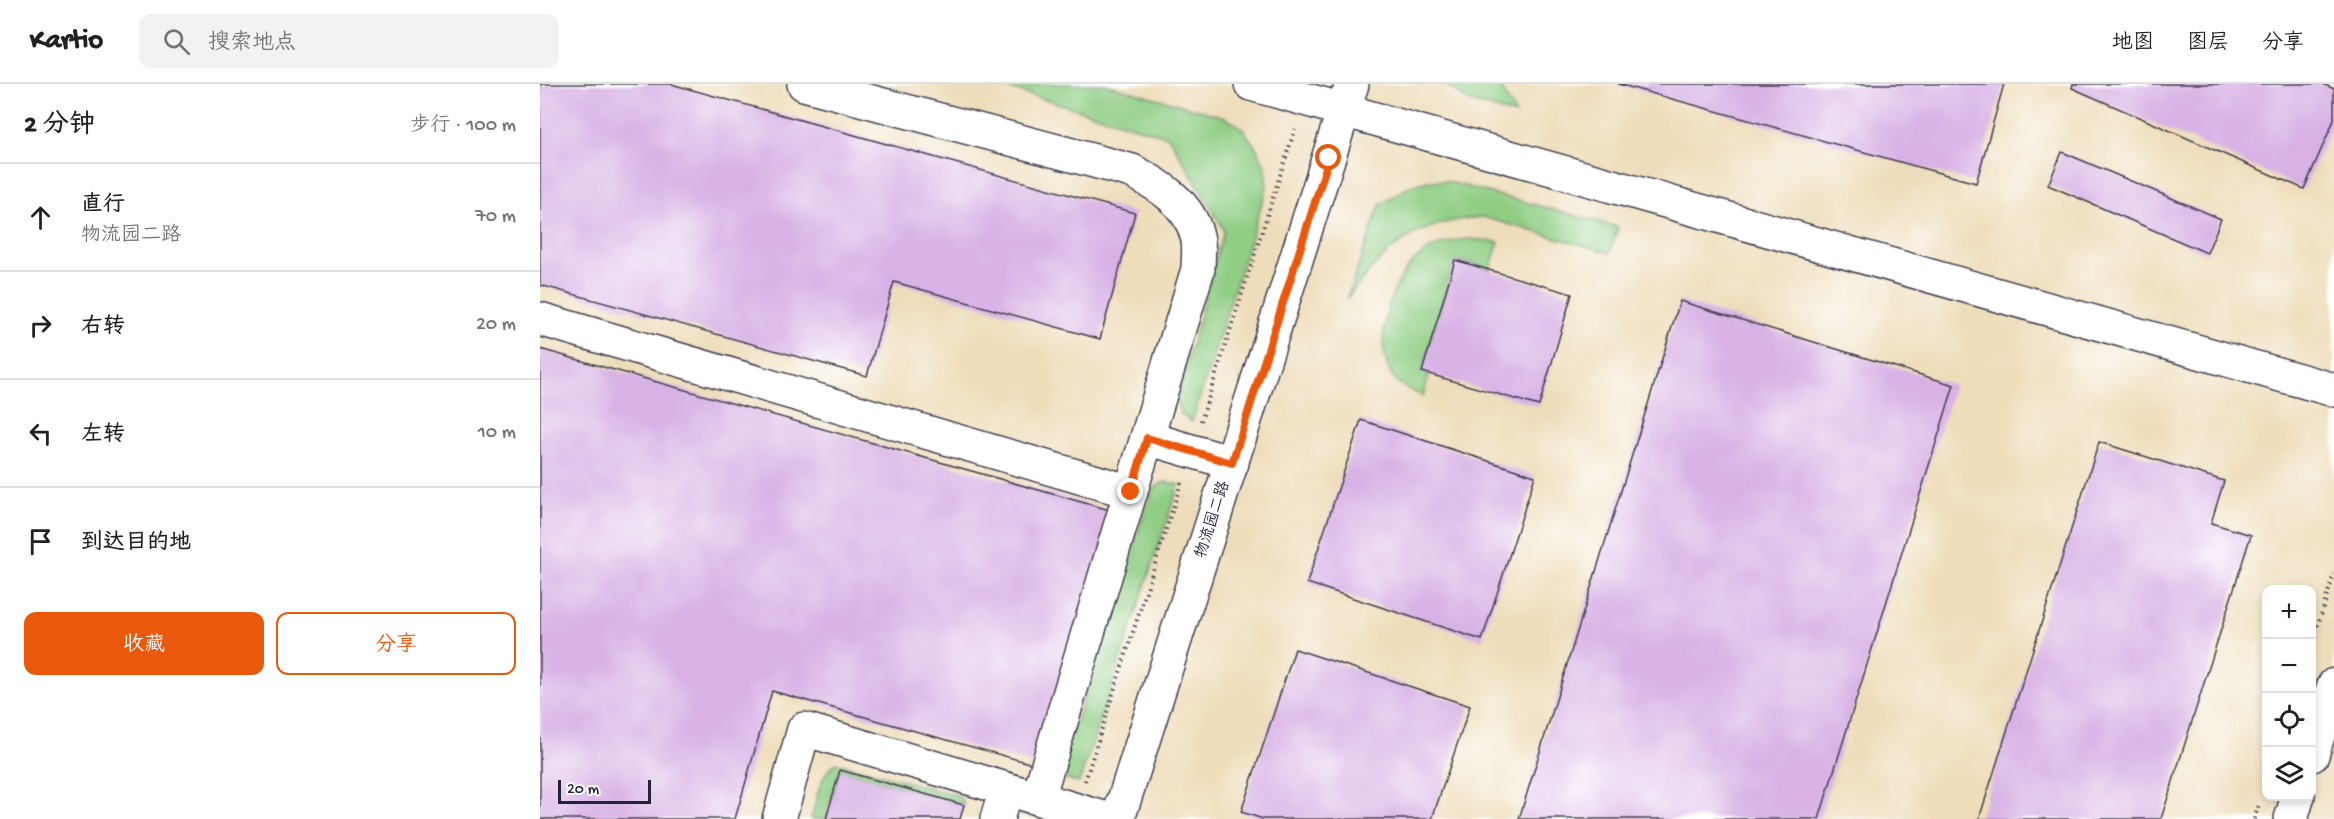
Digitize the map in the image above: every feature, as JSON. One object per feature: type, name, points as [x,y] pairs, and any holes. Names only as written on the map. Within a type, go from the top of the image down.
[{"type":"street","points":[[1251,84],[1348,97],[2334,390]]},
{"type":"street","points":[[823,86],[1132,171],[1160,186],[1184,208],[1198,236],[1198,269],[1038,798]]},
{"type":"street","name":"物流园二路","points":[[1118,819],[1348,97]]},
{"type":"street","points":[[540,319],[1131,492]]},
{"type":"street","points":[[1147,438],[1232,463]]},
{"type":"street","points":[[2315,747],[2334,685]]},
{"type":"street","points":[[778,819],[804,729],[1001,804],[1038,798],[1107,819]]},
{"type":"street","points":[[2291,819],[2296,801]]},
{"type":"path","points":[[2313,639],[2334,574]]},
{"type":"green space","points":[[994,84],[1105,84],[1225,117],[1243,129],[1256,148],[1265,166],[1267,187],[1192,422],[1180,413],[1176,400],[1224,230],[1169,137]]},
{"type":"green space","points":[[1445,84],[1499,84],[1516,115],[1468,101]]},
{"type":"green space","points":[[1428,181],[1446,181],[1618,227],[1610,253],[1483,217],[1459,220],[1438,224],[1404,240],[1376,264],[1347,298],[1380,205],[1410,186]]},
{"type":"green space","points":[[1471,239],[1499,242],[1490,269],[1455,260],[1422,372],[1429,374],[1423,396],[1398,382],[1386,363],[1384,333],[1390,302],[1403,274],[1418,257],[1439,245]]},
{"type":"green space","points":[[1164,482],[1179,484],[1079,783],[1058,776],[1151,493]]},
{"type":"green space","points":[[837,763],[956,795],[961,798],[964,805],[840,770],[826,819],[811,819],[822,780],[831,767]]},
{"type":"building","points":[[540,84],[671,84],[1135,213],[1100,339],[894,282],[867,376],[540,285]]},
{"type":"building","points":[[1618,84],[2004,84],[1976,183]]},
{"type":"building","points":[[2073,84],[2323,84],[2334,89],[2334,120],[2304,189],[2072,88]]},
{"type":"building","points":[[2062,152],[2221,219],[2207,253],[2048,185]]},
{"type":"building","points":[[1455,260],[1572,294],[1539,406],[1422,372]]},
{"type":"building","points":[[1680,301],[1954,385],[1819,819],[1519,819]]},
{"type":"building","points":[[540,349],[1113,511],[1040,766],[772,691],[735,819],[540,819]]},
{"type":"building","points":[[1361,420],[1535,476],[1482,640],[1307,583]]},
{"type":"building","points":[[2099,442],[2224,481],[2211,523],[2251,535],[2161,819],[1979,819]]},
{"type":"building","points":[[1295,649],[1470,706],[1432,819],[1263,819],[1241,812]]},
{"type":"building","points":[[840,770],[964,805],[960,819],[826,819]]},
{"type":"route","points":[[1131,492],[1147,438],[1232,463],[1329,158]]}]
